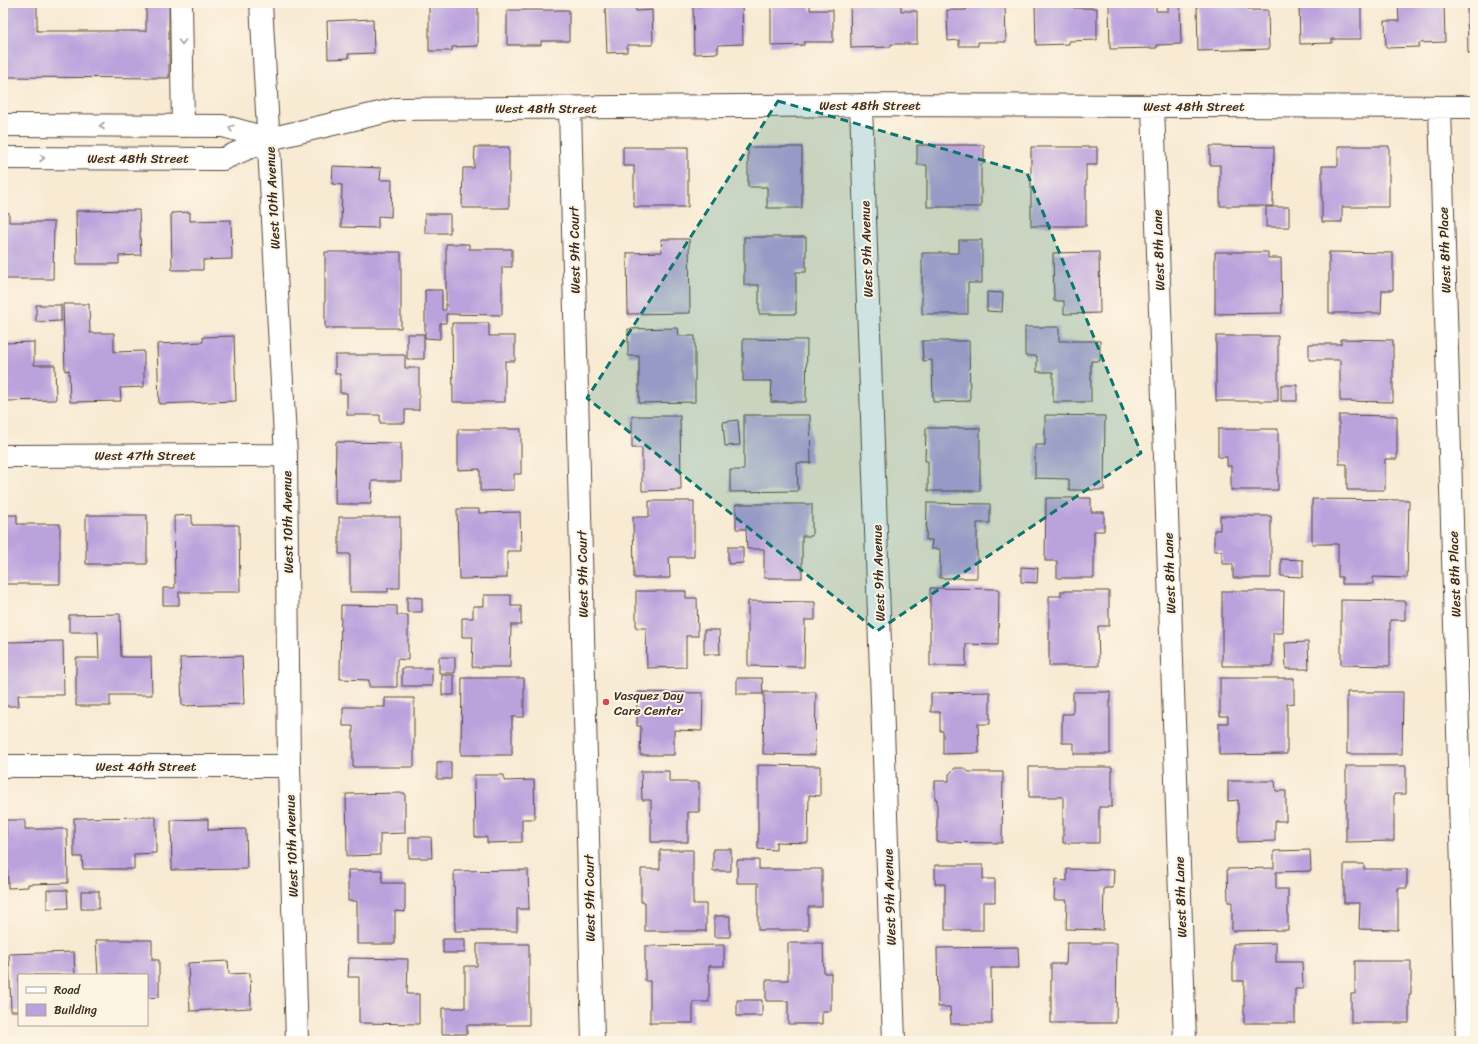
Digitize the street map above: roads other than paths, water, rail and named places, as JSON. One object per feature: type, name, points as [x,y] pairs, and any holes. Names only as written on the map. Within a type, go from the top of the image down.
[{"type":"street","points":[[181,3],[183,126]]},
{"type":"street","name":"West 10th Avenue","points":[[261,3],[286,455],[289,766],[297,1041]]},
{"type":"street","name":"West 48th Street","points":[[3,158],[223,159],[269,139],[397,109],[862,104],[1475,107]]},
{"type":"street","name":"West 9th Avenue","points":[[862,104],[894,1041]]},
{"type":"street","name":"West 8th Lane","points":[[1153,106],[1185,1041]]},
{"type":"street","name":"West 9th Court","points":[[570,108],[593,1041]]},
{"type":"street","name":"West 8th Place","points":[[1440,108],[1467,1041]]},
{"type":"street","name":"West 48th Street","points":[[3,125],[223,126],[269,139]]},
{"type":"street","name":"West 47th Street","points":[[3,456],[286,455]]},
{"type":"street","name":"West 46th Street","points":[[3,766],[289,766]]},
{"type":"place","name":"Vasquez Day Care Center","points":[[606,702]]}]
